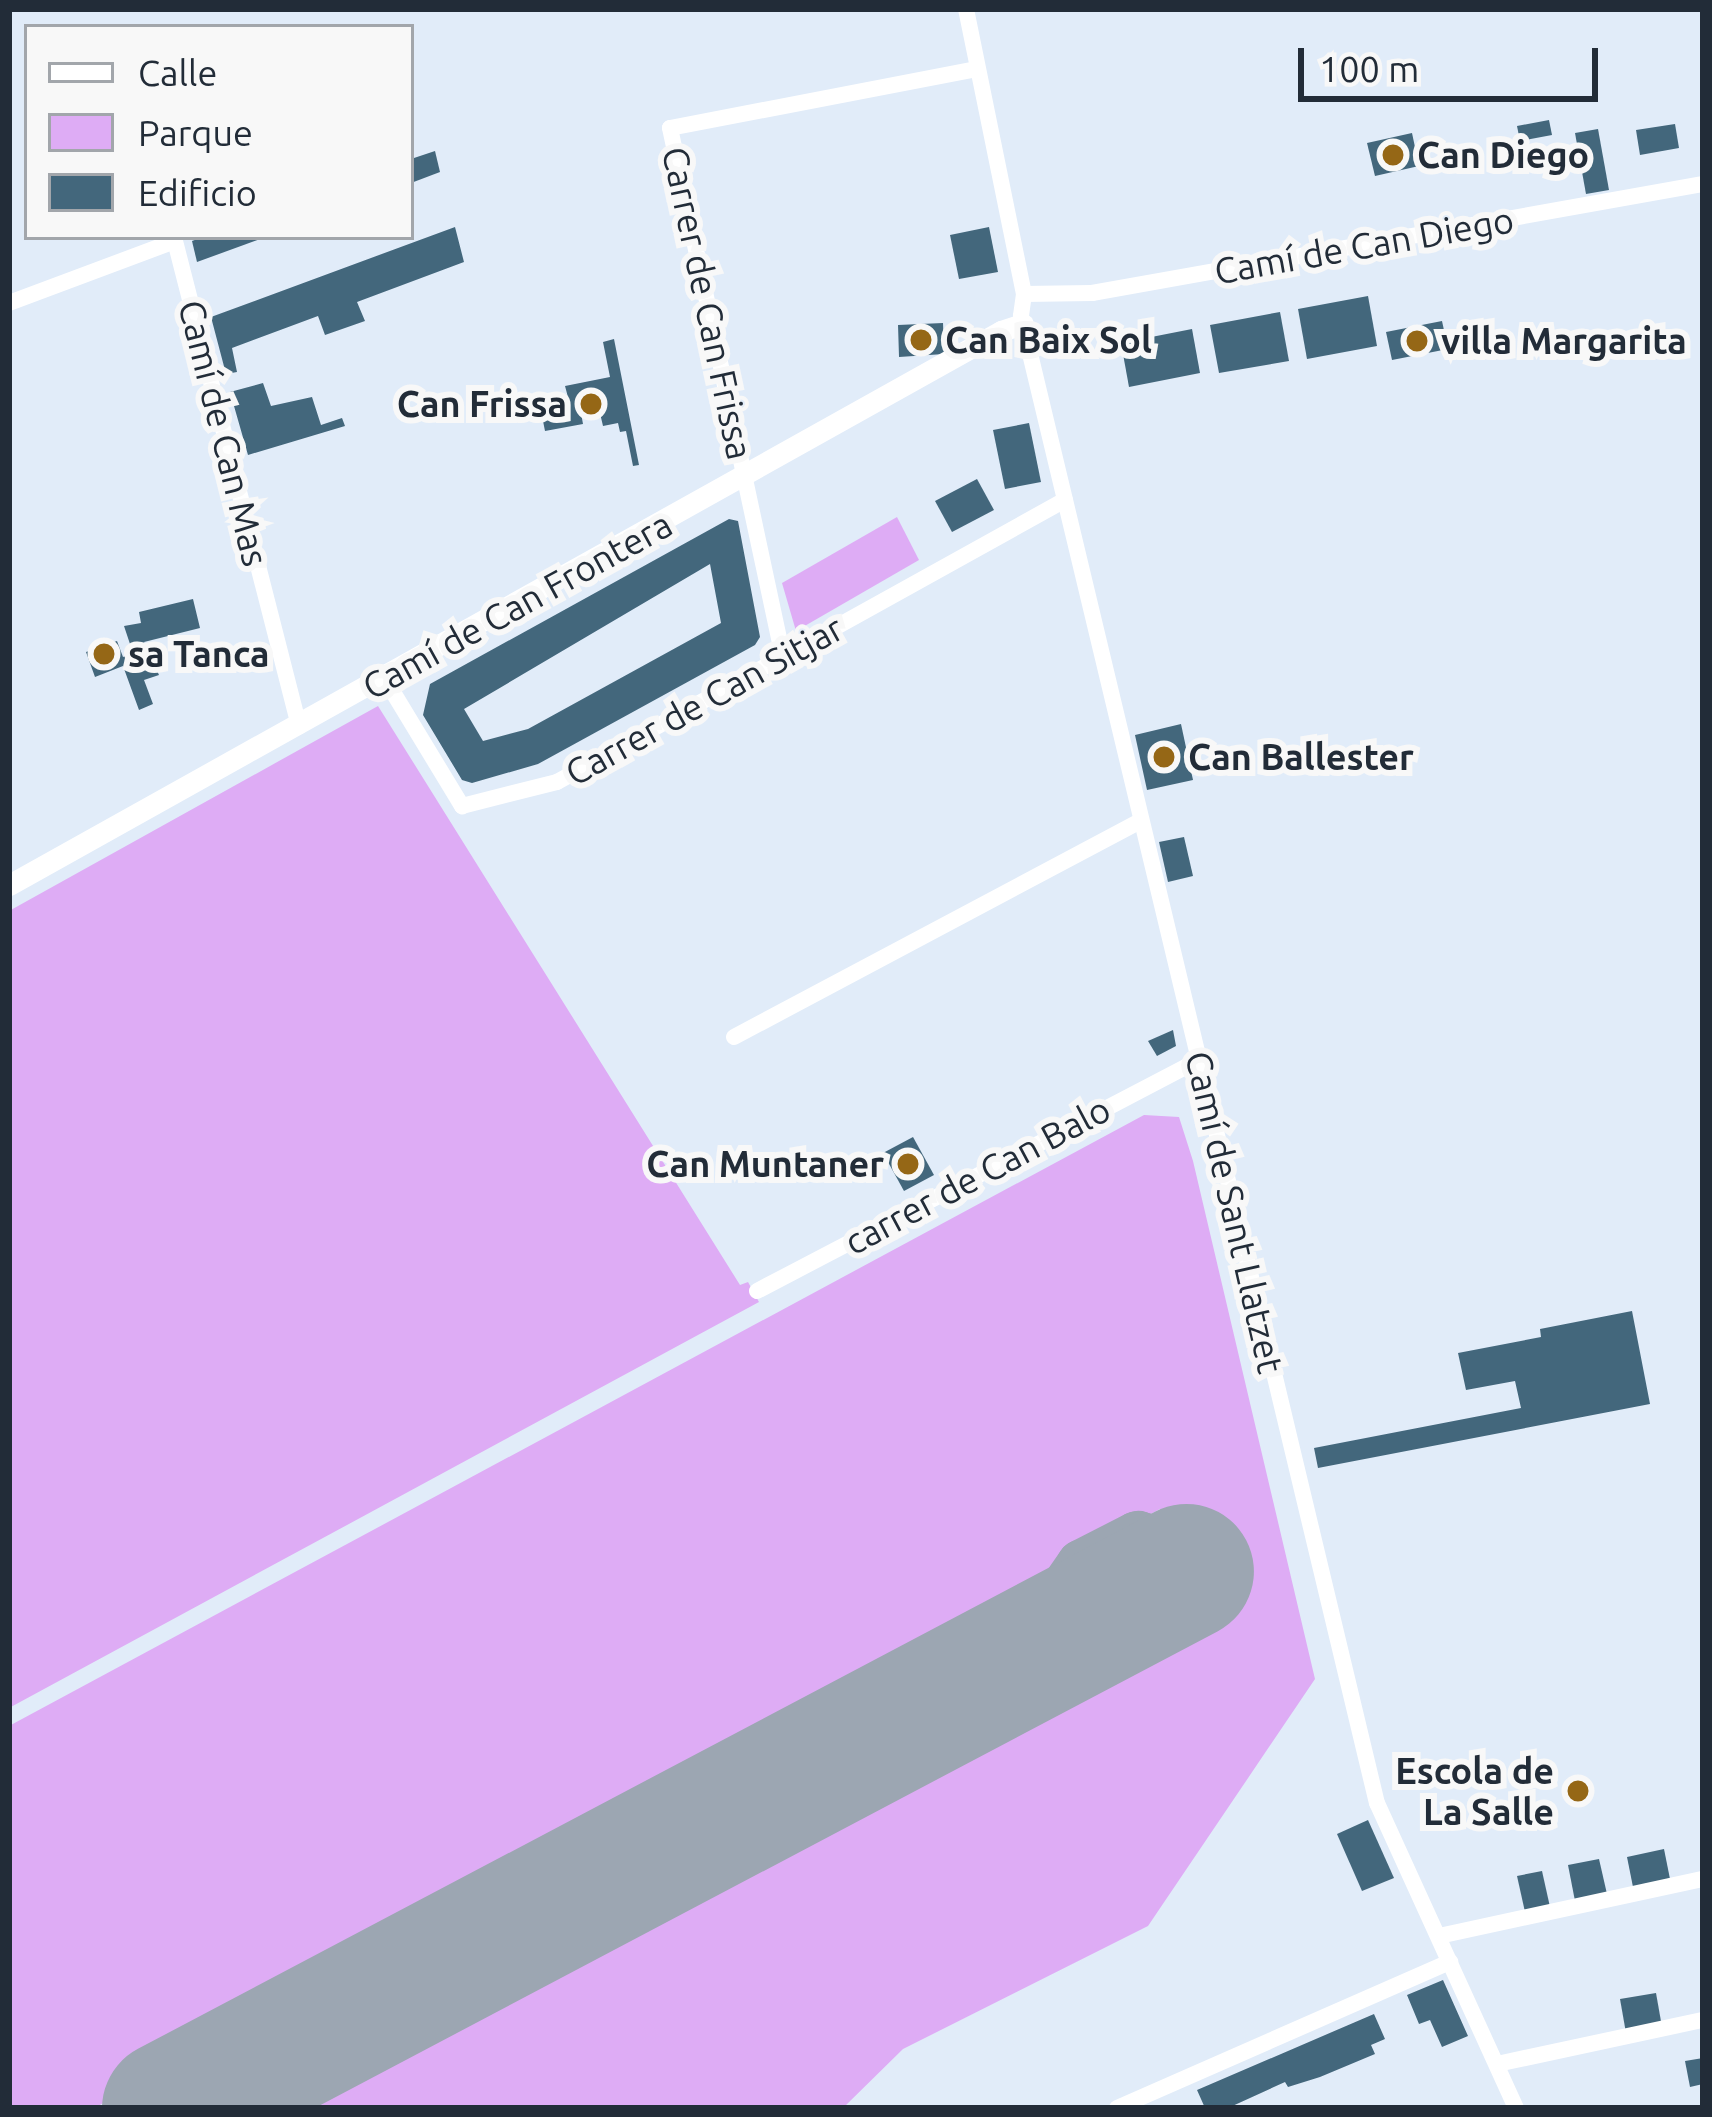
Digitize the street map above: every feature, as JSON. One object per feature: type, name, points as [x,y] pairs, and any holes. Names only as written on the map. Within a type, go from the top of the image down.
[{"type":"street","name":"Camí de Sant Llatzet","points":[[966,9],[1024,294],[1023,324],[1377,1803],[1516,2108]]},
{"type":"street","name":"Carrer de Can Frissa","points":[[783,657],[670,128],[977,69]]},
{"type":"street","name":"Camí de Can Diego","points":[[1024,294],[1092,293],[1703,184]]},
{"type":"street","name":"Camí de Can Mas","points":[[9,303],[175,241],[299,726]]},
{"type":"street","name":"Camí de Can Frontera","points":[[9,885],[385,680],[1001,331],[1023,324]]},
{"type":"street","name":"Carrer de Can Sitjar","points":[[385,680],[462,806],[557,782],[1065,500]]},
{"type":"street","points":[[734,1037],[1141,820]]},
{"type":"street","name":"carrer de Can Balo","points":[[757,1291],[1198,1060]]},
{"type":"street","points":[[1438,1936],[1703,1879]]},
{"type":"street","points":[[1117,2108],[1450,1962]]},
{"type":"street","points":[[1497,2064],[1703,2020]]},
{"type":"green space","points":[[897,517],[919,560],[796,631],[782,583]]},
{"type":"green space","points":[[378,706],[740,1285],[748,1282],[759,1302],[9,1708],[9,911]]},
{"type":"green space","points":[[1144,1115],[1179,1117],[1193,1161],[1315,1679],[1148,1926],[903,2049],[843,2108],[243,2108],[1206,1597],[1160,1509],[1070,1558],[1037,1614],[94,2108],[9,2108],[9,1726]]},
{"type":"building","points":[[1549,120],[1552,135],[1520,141],[1517,126]]},
{"type":"building","points":[[1675,124],[1679,148],[1640,155],[1636,130]]},
{"type":"building","points":[[1598,129],[1609,190],[1586,194],[1575,133]]},
{"type":"building","name":"Can Diego","points":[[1412,133],[1419,166],[1375,176],[1367,143]]},
{"type":"building","points":[[435,151],[440,172],[414,182],[414,158]]},
{"type":"building","points":[[455,227],[464,262],[357,302],[365,321],[325,335],[318,316],[232,348],[237,372],[226,374],[211,317]]},
{"type":"building","points":[[989,227],[998,272],[959,279],[950,235]]},
{"type":"building","points":[[195,240],[258,240],[197,262]]},
{"type":"building","points":[[1368,296],[1377,346],[1307,359],[1298,309]]},
{"type":"building","points":[[1280,312],[1289,361],[1219,373],[1210,325]]},
{"type":"building","name":"villa Margarita","points":[[1442,321],[1448,349],[1392,360],[1386,332]]},
{"type":"building","name":"Can Baix Sol","points":[[943,323],[944,354],[899,357],[898,325]]},
{"type":"building","points":[[1192,329],[1200,373],[1129,387],[1121,343]]},
{"type":"building","name":"Can Frissa","points":[[614,339],[639,465],[633,466],[626,431],[620,432],[618,423],[603,426],[599,409],[581,413],[583,424],[545,431],[540,406],[569,401],[565,386],[610,377],[603,342]]},
{"type":"building","points":[[263,383],[271,406],[312,397],[321,425],[342,418],[345,426],[248,455],[230,392]]},
{"type":"building","points":[[1029,423],[1041,482],[1005,489],[993,430]]},
{"type":"building","points":[[977,479],[994,510],[952,532],[935,501]]},
{"type":"building","points":[[729,519],[738,521],[760,637],[755,645],[538,764],[472,783],[462,780],[423,715],[430,684]],"holes":[[[710,564],[721,623],[528,729],[483,741],[464,709]]]},
{"type":"building","name":"sa Tanca","points":[[193,599],[200,628],[144,642],[159,675],[144,680],[153,704],[139,710],[123,666],[95,677],[86,652],[117,641],[123,657],[133,653],[124,626],[141,623],[139,612]]},
{"type":"building","name":"Can Ballester","points":[[1181,724],[1193,780],[1147,790],[1135,735]]},
{"type":"building","points":[[1184,837],[1193,876],[1168,882],[1159,842]]},
{"type":"building","points":[[1173,1030],[1176,1046],[1157,1056],[1148,1041]]},
{"type":"building","name":"Can Muntaner","points":[[913,1137],[934,1175],[904,1191],[883,1153]]},
{"type":"building","points":[[1632,1311],[1650,1404],[1318,1468],[1314,1448],[1521,1408],[1515,1381],[1466,1390],[1458,1353],[1541,1337],[1540,1329]]},
{"type":"building","points":[[1368,1820],[1394,1878],[1362,1891],[1337,1834]]},
{"type":"building","points":[[1664,1849],[1670,1879],[1633,1887],[1627,1857]]},
{"type":"building","points":[[1599,1859],[1607,1894],[1575,1901],[1568,1865]]},
{"type":"building","points":[[1542,1871],[1550,1907],[1525,1912],[1517,1876]]},
{"type":"building","points":[[1443,1980],[1468,2036],[1442,2047],[1430,2020],[1419,2024],[1407,1995]]},
{"type":"building","points":[[1656,1993],[1662,2027],[1626,2033],[1620,1999]]},
{"type":"building","points":[[1374,2014],[1385,2039],[1371,2045],[1375,2054],[1288,2087],[1285,2082],[1228,2108],[1205,2108],[1197,2090]]},
{"type":"building","points":[[1703,2058],[1703,2084],[1690,2087],[1685,2061]]},
{"type":"taxiway","points":[[1138,1538],[1164,1545],[1178,1563],[1179,1586],[1165,1607],[1144,1617],[1079,1624],[1022,1654],[1083,1566],[1138,1538]]},
{"type":"runway","points":[[169,2108],[1186,1571]]},
{"type":"place","name":"Can Diego","points":[[1393,155]]},
{"type":"place","name":"Can Baix Sol","points":[[921,340]]},
{"type":"place","name":"villa Margarita","points":[[1417,341]]},
{"type":"place","name":"Can Frissa","points":[[591,404]]},
{"type":"place","name":"sa Tanca","points":[[104,654]]},
{"type":"place","name":"Can Ballester","points":[[1164,757]]},
{"type":"place","name":"Can Muntaner","points":[[908,1164]]},
{"type":"place","name":"Escola de La Salle","points":[[1578,1791]]}]
